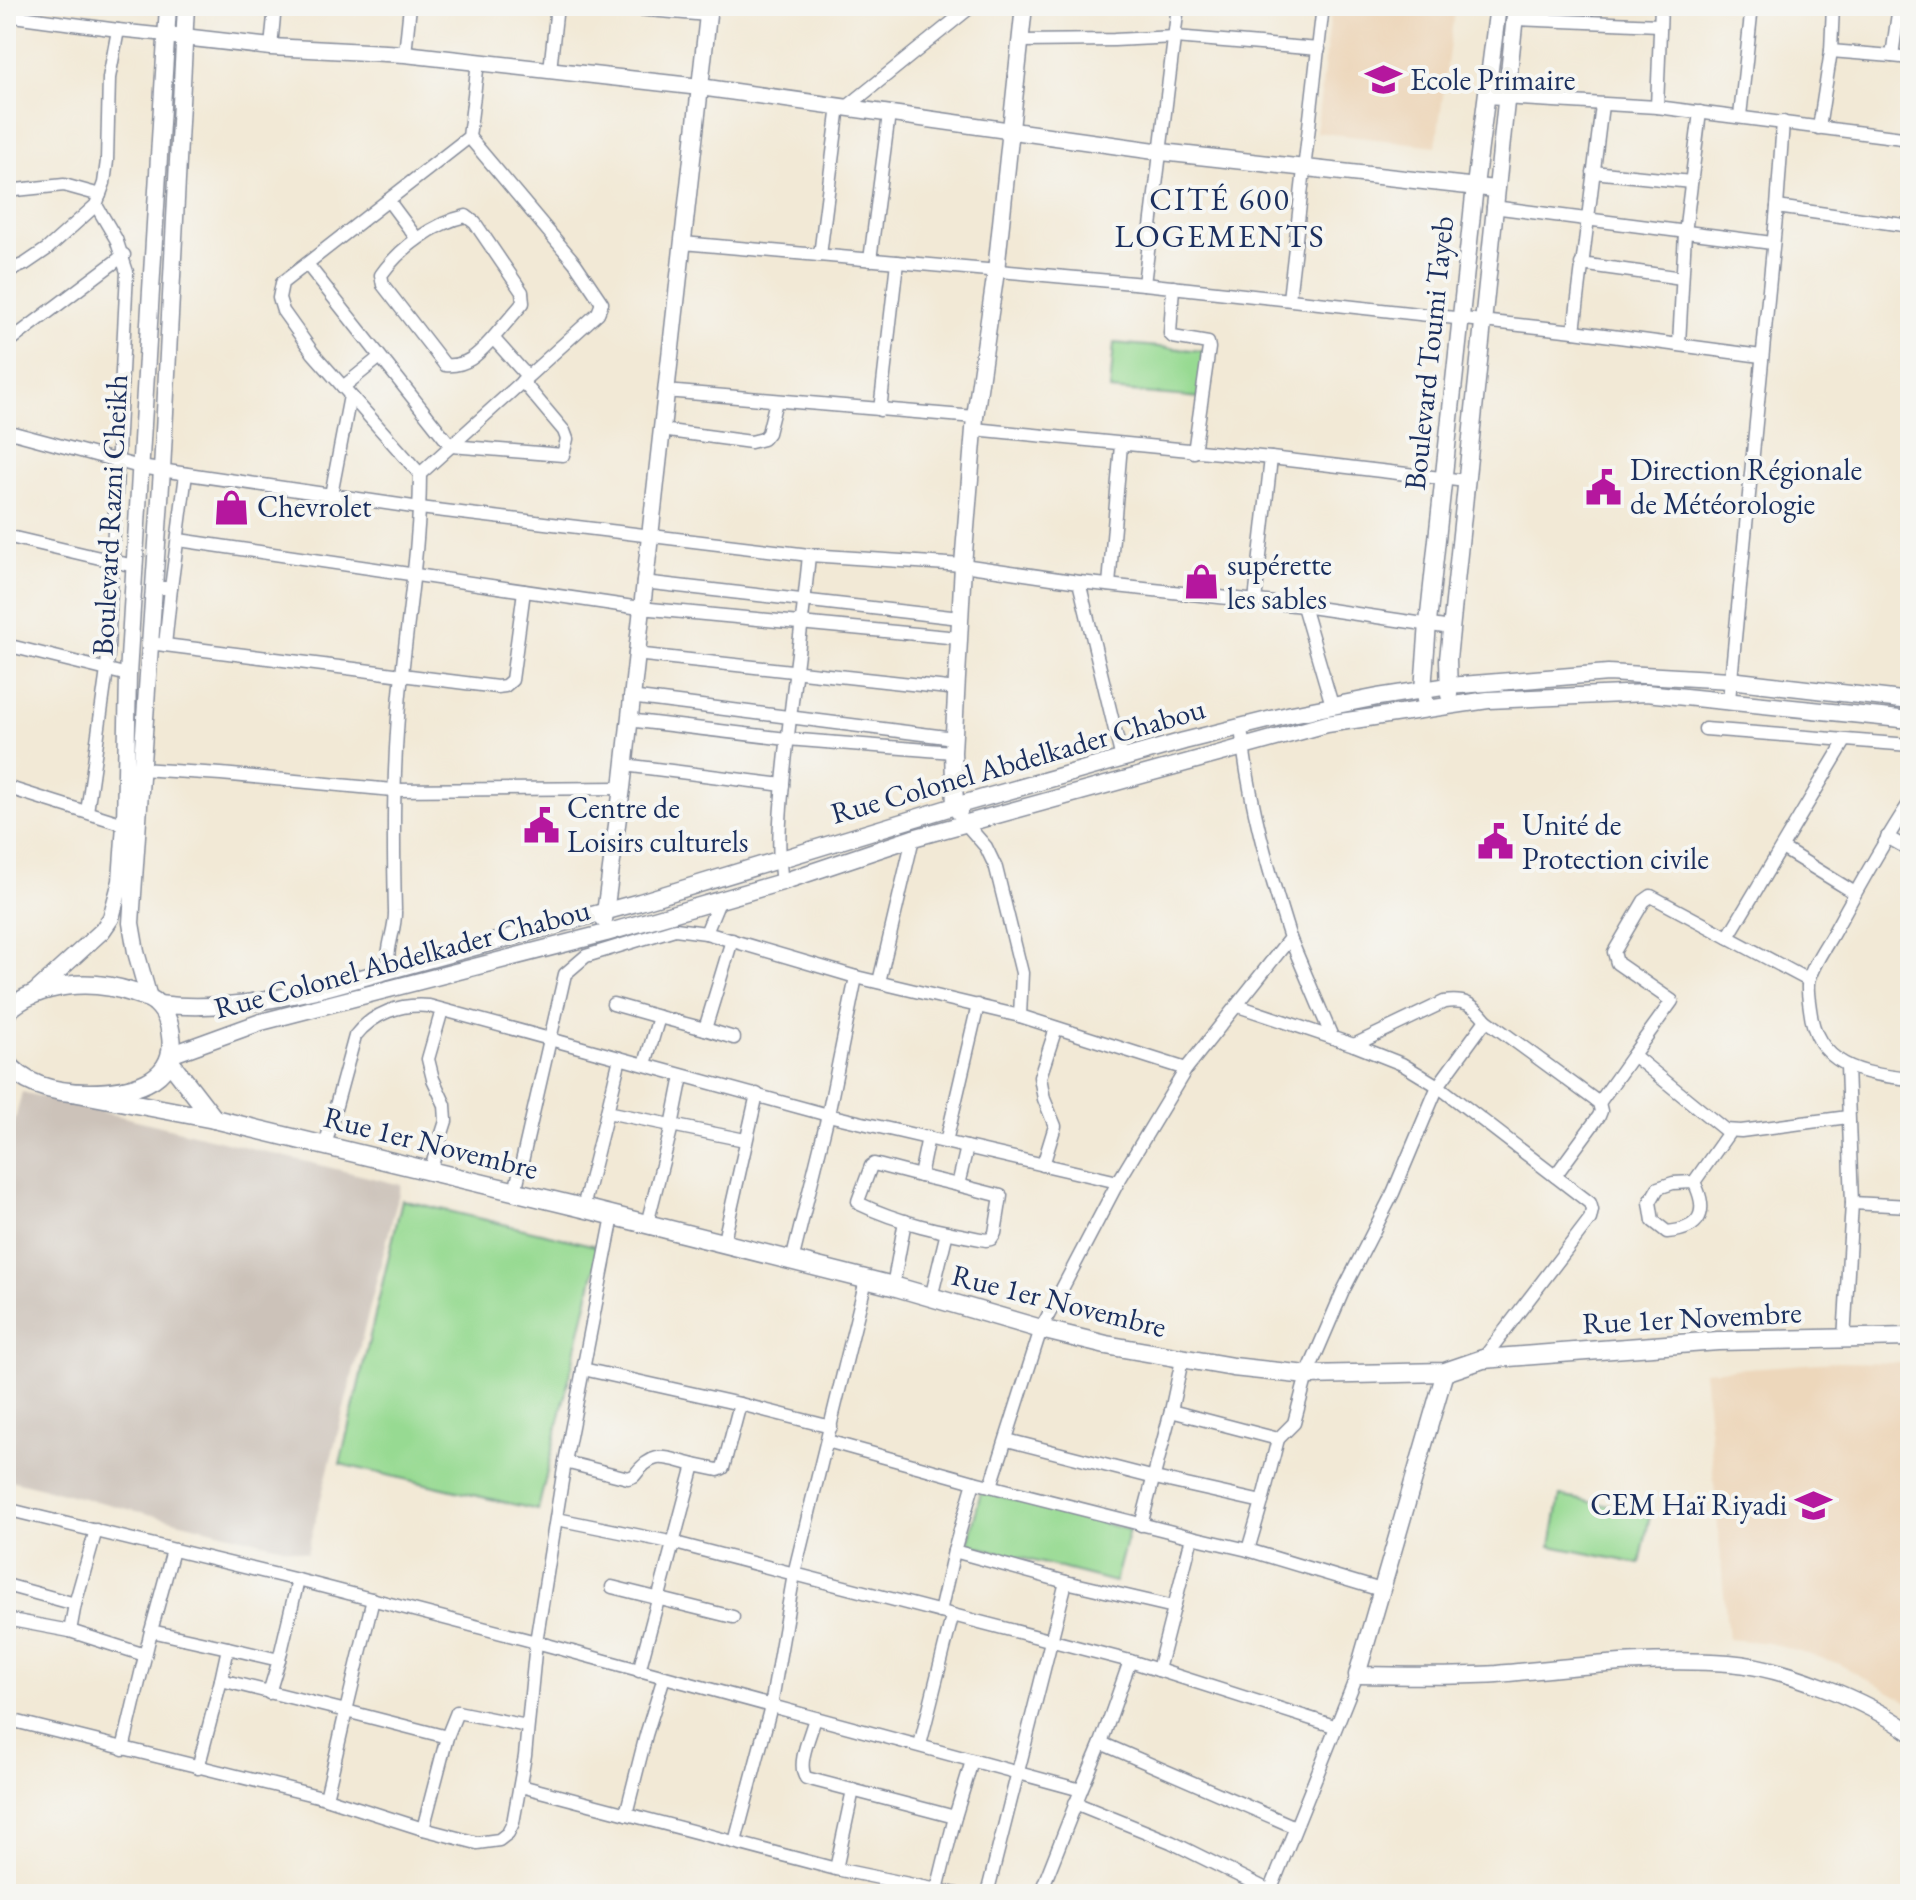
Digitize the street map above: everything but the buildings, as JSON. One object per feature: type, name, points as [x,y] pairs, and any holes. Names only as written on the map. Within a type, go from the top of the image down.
[{"type":"main road","name":"Boulevard Razni Cheikh","points":[[153,1001],[136,952],[131,923],[128,675],[168,6]]},
{"type":"main road","name":"Boulevard Razni Cheikh","points":[[33,994],[83,951],[111,918],[121,881],[140,769],[157,644],[153,588],[186,6]]},
{"type":"main road","points":[[966,824],[955,806],[954,745],[963,565],[975,423],[996,271],[1024,6]]},
{"type":"main road","name":"Boulevard Toumi Tayeb","points":[[1427,707],[1423,690],[1428,623],[1460,318],[1498,6]]},
{"type":"main road","points":[[606,933],[603,913],[622,788],[709,11]]},
{"type":"main road","name":"Boulevard Toumi Tayeb","points":[[1450,705],[1448,659],[1515,12]]},
{"type":"main road","points":[[166,35],[271,47],[405,54],[700,87],[1162,152],[1495,189]]},
{"type":"main road","name":"Rue Colonel Abdelkader Chabou","points":[[153,1001],[192,1008],[276,1000],[603,913],[955,806],[1122,759],[1332,705],[1449,686],[1608,673],[1730,680],[1910,701]]},
{"type":"main road","name":"Rue Colonel Abdelkader Chabou","points":[[171,1058],[261,1022],[606,933],[782,882],[913,838],[1327,724],[1488,700],[1646,693],[1910,720]]},
{"type":"main road","points":[[7,1010],[33,994],[66,986],[103,986],[153,1001],[169,1023],[171,1058],[214,1119]]},
{"type":"main road","points":[[10,1074],[78,1093],[119,1091],[155,1077],[171,1058]]},
{"type":"main road","name":"Rue 1er Novembre","points":[[78,1093],[214,1119],[583,1208],[893,1286],[1041,1329],[1182,1360],[1307,1375],[1445,1372],[1483,1359],[1718,1341],[1910,1337]]},
{"type":"main road","points":[[1445,1372],[1357,1675],[1480,1674],[1647,1663],[1729,1663],[1812,1683],[1875,1710],[1910,1732]]},
{"type":"street","points":[[271,47],[275,6]]},
{"type":"street","points":[[405,54],[410,6]]},
{"type":"street","points":[[550,70],[557,6]]},
{"type":"street","points":[[601,6],[709,11]]},
{"type":"street","points":[[820,255],[843,106],[972,6]]},
{"type":"street","points":[[1144,284],[1178,6]]},
{"type":"street","points":[[1289,299],[1307,167],[1323,6]]},
{"type":"street","points":[[1611,21],[1613,6]]},
{"type":"street","points":[[1657,107],[1661,6]]},
{"type":"street","points":[[1740,116],[1752,6]]},
{"type":"street","points":[[1819,128],[1831,51],[1833,6]]},
{"type":"street","points":[[1892,56],[1899,6]]},
{"type":"street","points":[[1515,12],[1659,25]]},
{"type":"street","points":[[6,15],[166,35]]},
{"type":"street","points":[[6,272],[47,249],[98,200],[107,161],[110,65],[118,30]]},
{"type":"street","points":[[1021,41],[1175,37],[1319,49]]},
{"type":"street","points":[[1831,51],[1910,58]]},
{"type":"street","points":[[391,970],[386,960],[395,925],[393,790],[402,675],[415,575],[420,474],[313,353],[283,311],[279,298],[282,283],[469,137],[478,62]]},
{"type":"street","points":[[1486,97],[1657,107],[1910,139]]},
{"type":"street","points":[[1574,331],[1602,105]]},
{"type":"street","points":[[1679,344],[1685,233],[1700,112]]},
{"type":"street","points":[[870,260],[889,114]]},
{"type":"street","points":[[1729,700],[1783,122]]},
{"type":"street","points":[[420,474],[598,313],[602,303],[575,263],[469,137]]},
{"type":"street","points":[[1593,172],[1691,182]]},
{"type":"street","points":[[6,191],[64,185],[98,200],[124,255],[127,272],[107,670],[87,812]]},
{"type":"street","points":[[388,200],[417,239]]},
{"type":"street","points":[[1493,207],[1772,243]]},
{"type":"street","points":[[1777,207],[1910,226]]},
{"type":"street","points":[[466,216],[475,223],[522,292],[523,303],[473,360],[457,366],[445,365],[383,285],[381,275],[417,239],[456,218],[466,216]]},
{"type":"street","points":[[683,243],[1289,299],[1761,356]]},
{"type":"street","points":[[6,344],[124,255]]},
{"type":"street","points":[[880,410],[897,262]]},
{"type":"street","points":[[307,264],[451,446],[563,455],[567,439],[564,431],[493,338]]},
{"type":"street","points":[[1581,264],[1682,278]]},
{"type":"street","points":[[1173,287],[1170,334],[1208,343],[1209,348],[1194,452]]},
{"type":"street","points":[[331,495],[346,391],[380,357]]},
{"type":"street","points":[[665,391],[880,410],[1121,445],[1271,458],[1466,481]]},
{"type":"street","points":[[661,430],[751,442],[763,439],[768,433],[776,401]]},
{"type":"street","points":[[6,431],[140,467],[420,508],[809,555],[963,565],[1079,582],[1303,606],[1451,628]]},
{"type":"street","points":[[1109,585],[1121,445]]},
{"type":"street","points":[[1255,601],[1271,458]]},
{"type":"street","points":[[186,474],[171,588],[157,644],[505,686],[512,680],[524,591]]},
{"type":"street","points":[[6,536],[134,566]]},
{"type":"street","points":[[179,540],[640,608],[959,638]]},
{"type":"street","points":[[782,882],[778,859],[783,785],[809,555]]},
{"type":"street","points":[[643,582],[960,618]]},
{"type":"street","points":[[1079,582],[1122,759]]},
{"type":"street","points":[[153,588],[171,588]]},
{"type":"street","points":[[1303,606],[1332,705]]},
{"type":"street","points":[[6,645],[128,675]]},
{"type":"street","points":[[635,654],[957,689]]},
{"type":"street","points":[[630,697],[790,717],[954,745]]},
{"type":"street","points":[[628,720],[787,739],[954,745]]},
{"type":"street","points":[[1241,727],[1245,773],[1271,877],[1290,938],[1332,1037]]},
{"type":"street","points":[[1705,729],[1910,745]]},
{"type":"street","points":[[1728,937],[1845,741]]},
{"type":"street","points":[[624,765],[783,785]]},
{"type":"street","points":[[140,769],[231,774],[393,790],[622,788]]},
{"type":"street","points":[[6,787],[131,826]]},
{"type":"street","points":[[1910,802],[1887,837],[1808,980],[1816,1036],[1834,1056],[1847,1066],[1877,1076],[1910,1079]]},
{"type":"street","points":[[966,824],[986,847],[996,868],[1022,973],[1020,1016]]},
{"type":"street","points":[[1887,837],[1910,850]]},
{"type":"street","points":[[879,982],[913,838]]},
{"type":"street","points":[[1782,848],[1855,893]]},
{"type":"street","points":[[1599,1103],[1672,1001],[1617,963],[1614,952],[1644,901],[1655,897],[1808,980]]},
{"type":"street","points":[[706,933],[720,899]]},
{"type":"street","points":[[515,1192],[565,974],[579,960],[675,929],[706,933],[856,977],[1020,1016],[1186,1069]]},
{"type":"street","points":[[991,1486],[1041,1329],[1118,1182],[1186,1069],[1290,938]]},
{"type":"street","points":[[705,1029],[732,940]]},
{"type":"street","points":[[792,1261],[828,1115],[856,977]]},
{"type":"street","points":[[1354,1045],[1444,1002],[1458,1000],[1475,1006],[1486,1020],[1599,1103],[1599,1116],[1555,1176]]},
{"type":"street","points":[[325,1146],[355,1036],[365,1023],[383,1013],[414,1004],[551,1037],[828,1115],[1118,1182]]},
{"type":"street","points":[[613,1004],[734,1038]]},
{"type":"street","points":[[946,1142],[978,1005]]},
{"type":"street","points":[[1238,1006],[1402,1064],[1438,1086],[1590,1203],[1590,1219],[1483,1359]]},
{"type":"street","points":[[430,1171],[446,1121],[445,1105],[428,1059],[442,1010]]},
{"type":"street","points":[[645,1064],[659,1017]]},
{"type":"street","points":[[1248,1550],[1278,1439],[1294,1423],[1307,1375],[1343,1291],[1393,1193],[1438,1086],[1486,1020]]},
{"type":"street","points":[[1043,1165],[1055,1126],[1044,1099],[1040,1077],[1056,1028]]},
{"type":"street","points":[[1633,1055],[1730,1131],[1848,1117]]},
{"type":"street","points":[[583,1208],[620,1058]]},
{"type":"street","points":[[1844,1340],[1852,1203],[1847,1066]]},
{"type":"street","points":[[647,1224],[682,1076]]},
{"type":"street","points":[[723,1245],[757,1094]]},
{"type":"street","points":[[607,1112],[745,1140]]},
{"type":"street","points":[[1694,1182],[1730,1131]]},
{"type":"street","points":[[920,1176],[928,1137]]},
{"type":"street","points":[[958,1185],[967,1147]]},
{"type":"street","points":[[874,1164],[958,1185],[1001,1196],[995,1233],[991,1239],[905,1221],[864,1207],[858,1201],[874,1164]]},
{"type":"street","points":[[1694,1182],[1702,1197],[1703,1209],[1696,1223],[1684,1231],[1667,1232],[1653,1221],[1650,1202],[1658,1188],[1673,1183],[1694,1182]]},
{"type":"street","points":[[1852,1203],[1910,1206]]},
{"type":"street","points":[[6,1719],[326,1798],[477,1843],[499,1840],[508,1833],[521,1786],[536,1642],[565,1462],[613,1216]]},
{"type":"street","points":[[893,1286],[905,1221]]},
{"type":"street","points":[[931,1298],[947,1232]]},
{"type":"street","points":[[735,1842],[771,1706],[794,1574],[866,1280]]},
{"type":"street","points":[[1141,1525],[1182,1360]]},
{"type":"street","points":[[583,1369],[831,1427]]},
{"type":"street","points":[[565,1462],[628,1478],[634,1476],[646,1460],[660,1457],[718,1470],[723,1468],[740,1404]]},
{"type":"street","points":[[1171,1411],[1278,1439]]},
{"type":"street","points":[[1007,1440],[1262,1502]]},
{"type":"street","points":[[827,1441],[974,1482],[1248,1550],[1381,1590]]},
{"type":"street","points":[[639,1671],[694,1465]]},
{"type":"street","points":[[920,1745],[946,1615],[954,1551],[974,1482]]},
{"type":"street","points":[[6,1509],[373,1599],[1081,1790]]},
{"type":"street","points":[[557,1519],[675,1543],[1130,1661],[1334,1726]]},
{"type":"street","points":[[70,1631],[96,1530]]},
{"type":"street","points":[[1158,1670],[1192,1537]]},
{"type":"street","points":[[123,1749],[173,1550]]},
{"type":"street","points":[[954,1551],[1066,1582],[1174,1607]]},
{"type":"street","points":[[269,1693],[298,1580]]},
{"type":"street","points":[[987,1894],[1066,1582]]},
{"type":"street","points":[[6,1585],[75,1604]]},
{"type":"street","points":[[612,1587],[733,1617]]},
{"type":"street","points":[[326,1798],[373,1599]]},
{"type":"street","points":[[6,1619],[70,1631],[145,1655]]},
{"type":"street","points":[[151,1631],[279,1660]]},
{"type":"street","points":[[198,1768],[228,1648]]},
{"type":"street","points":[[1040,1894],[1101,1743],[1130,1661]]},
{"type":"street","points":[[1075,1803],[1171,1842],[1270,1892],[1357,1675]]},
{"type":"street","points":[[626,1814],[664,1677]]},
{"type":"street","points":[[221,1680],[447,1737]]},
{"type":"street","points":[[423,1829],[447,1737],[457,1712],[527,1726]]},
{"type":"street","points":[[815,1718],[803,1761],[803,1775],[955,1817]]},
{"type":"street","points":[[1101,1743],[1295,1827]]},
{"type":"street","points":[[937,1890],[972,1761]]},
{"type":"street","points":[[521,1786],[836,1869],[957,1894]]},
{"type":"street","points":[[836,1869],[853,1790]]},
{"type":"shaded area","name":"Ecole Primaire","points":[[1332,6],[1455,6],[1436,146],[1316,132]]},
{"type":"shaded area","points":[[22,1092],[401,1185],[307,1553],[6,1479],[6,1155]]},
{"type":"shaded area","name":"CEM Haï Riyadi","points":[[1834,1362],[1910,1363],[1910,1703],[1837,1663],[1769,1643],[1728,1639],[1704,1371]]},
{"type":"green space","points":[[1114,343],[1203,351],[1199,398],[1110,390]]},
{"type":"green space","points":[[402,1200],[600,1247],[538,1510],[340,1464]]},
{"type":"green space","points":[[981,1491],[1129,1530],[1115,1582],[968,1544]]},
{"type":"green space","points":[[1560,1496],[1650,1514],[1640,1564],[1551,1546]]},
{"type":"place","name":"Ecole Primaire","points":[[1384,80]]},
{"type":"place","name":"Direction Régionale de Météorologie","points":[[1604,487]]},
{"type":"place","name":"Chevrolet","points":[[231,507]]},
{"type":"place","name":"supérette les sables","points":[[1201,582]]},
{"type":"place","name":"Centre de Loisirs culturels","points":[[541,825]]},
{"type":"place","name":"Unité de Protection civile","points":[[1496,842]]},
{"type":"place","name":"CEM Haï Riyadi","points":[[1813,1505]]},
{"type":"district","name":"CITÉ 600 LOGEMENTS","points":[[1220,218]]}]
